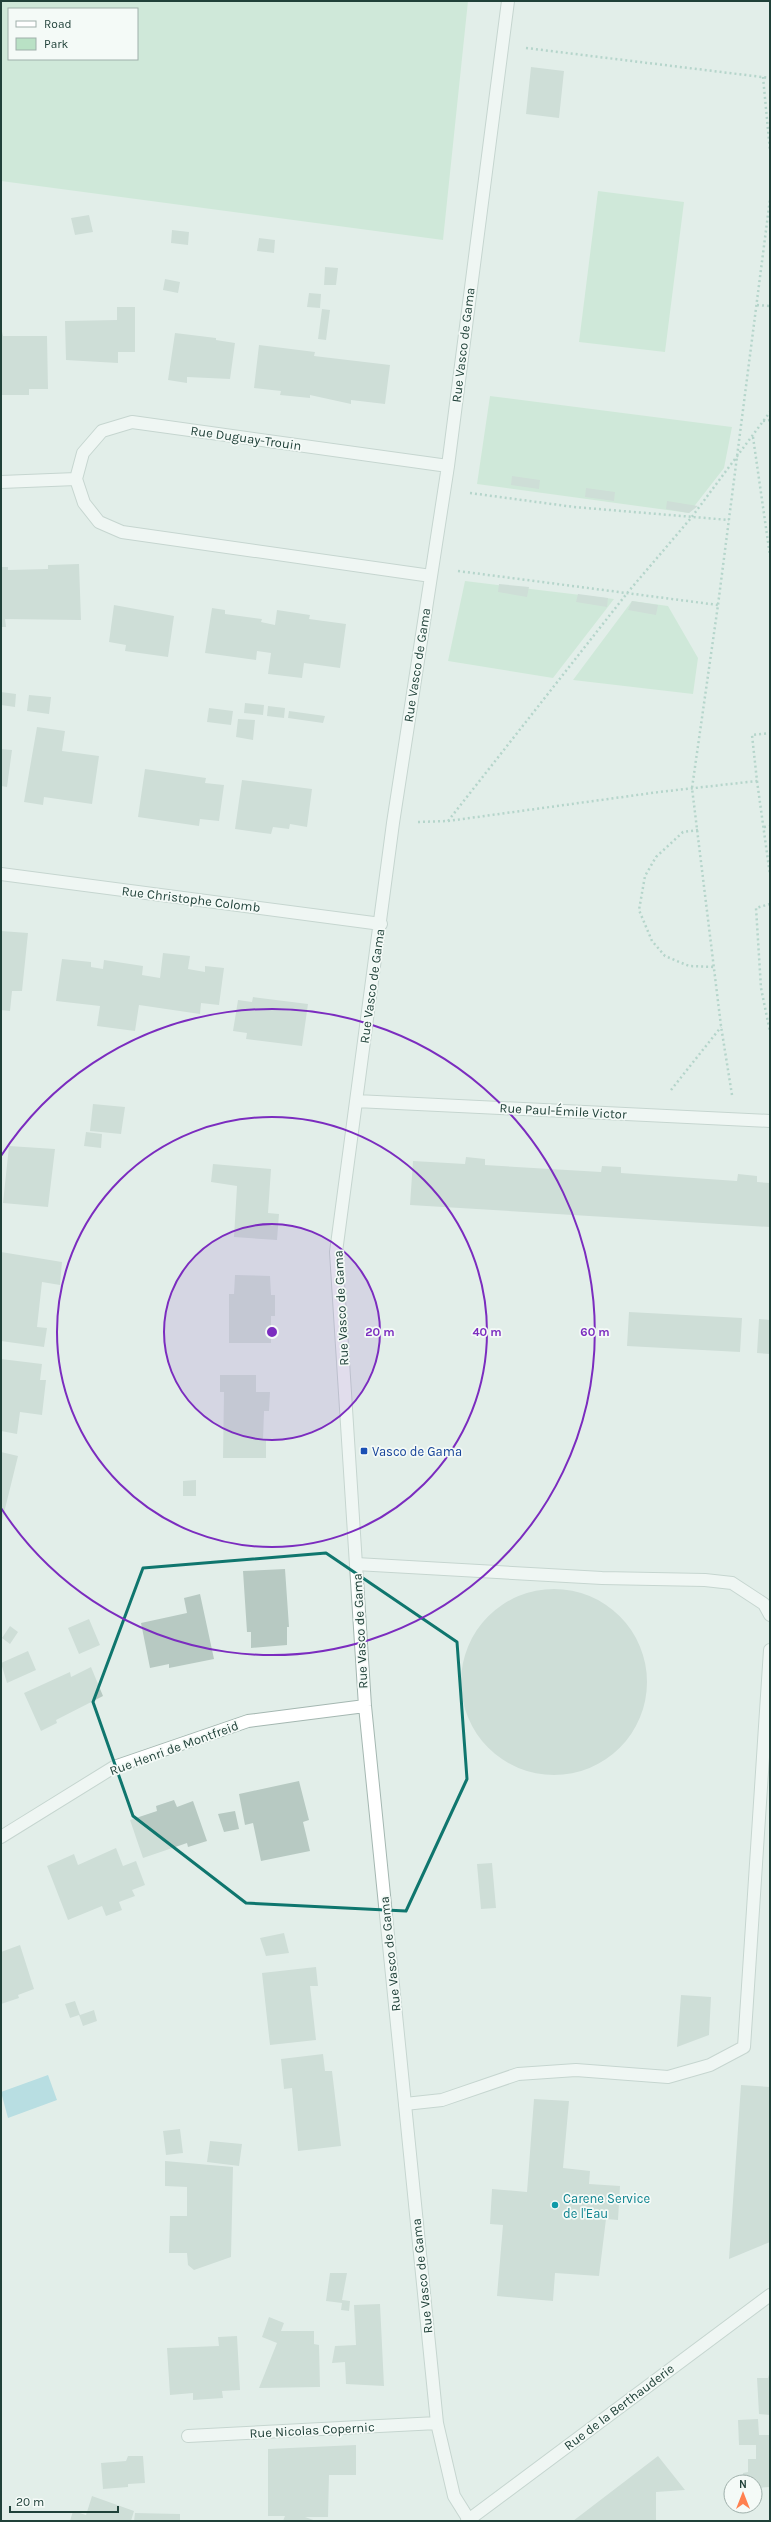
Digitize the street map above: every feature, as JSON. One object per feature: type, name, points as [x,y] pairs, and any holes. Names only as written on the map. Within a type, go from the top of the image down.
[{"type":"street","name":"Rue Vasco de Gama","points":[[468,2520],[454,2496],[437,2423],[365,1706],[336,1252],[394,823],[448,466],[508,1]]},
{"type":"street","name":"Rue Duguay-Trouin","points":[[76,479],[83,453],[102,431],[132,422],[448,466]]},
{"type":"street","points":[[1,482],[76,479],[84,503],[100,522],[122,532],[431,571]]},
{"type":"street","name":"Rue Christophe Colomb","points":[[1,874],[381,924]]},
{"type":"street","name":"Rue Paul-Émile Victor","points":[[356,1101],[770,1121]]},
{"type":"street","points":[[356,1564],[602,1578],[705,1580],[732,1583],[764,1604],[770,1615]]},
{"type":"street","points":[[405,2104],[442,2100],[518,2074],[576,2070],[668,2077],[710,2066],[744,2047],[770,1650]]},
{"type":"street","name":"Rue Henri de Montfreid","points":[[1,1837],[114,1768],[248,1721],[365,1706]]},
{"type":"street","name":"Rue de la Berthauderie","points":[[468,2520],[770,2295]]},
{"type":"street","name":"Rue Nicolas Copernic","points":[[188,2436],[437,2423]]},
{"type":"path","points":[[502,45],[770,78]]},
{"type":"path","points":[[763,77],[770,151]]},
{"type":"path","points":[[736,1119],[721,1026],[692,788],[758,305],[770,199]]},
{"type":"path","points":[[758,305],[770,306]]},
{"type":"path","points":[[448,821],[628,592],[691,518],[736,461],[770,412]]},
{"type":"path","points":[[763,421],[770,420]]},
{"type":"path","points":[[753,436],[770,556]]},
{"type":"path","points":[[444,489],[574,507],[729,520]]},
{"type":"path","points":[[431,571],[628,592],[718,605]]},
{"type":"path","points":[[770,733],[752,735],[770,875]]},
{"type":"path","points":[[394,823],[448,821],[692,788],[758,781]]},
{"type":"path","points":[[764,827],[770,826]]},
{"type":"path","points":[[698,830],[683,832],[656,857],[645,876],[639,910],[652,941],[665,956],[689,966],[715,968]]},
{"type":"path","points":[[770,904],[756,908],[761,988],[770,1032]]},
{"type":"path","points":[[652,1115],[721,1026]]},
{"type":"highlighted area","points":[[326,1553],[457,1642],[467,1779],[406,1911],[246,1903],[133,1816],[93,1702],[143,1568]]},
{"type":"green space","points":[[1,1],[468,1],[443,240],[1,181]]},
{"type":"green space","points":[[598,191],[684,202],[665,352],[579,342]]},
{"type":"green space","points":[[490,396],[732,427],[724,468],[689,513],[477,484]]},
{"type":"green space","points":[[465,581],[614,599],[553,678],[448,661]]},
{"type":"green space","points":[[632,601],[668,606],[698,658],[693,694],[573,680]]},
{"type":"water","points":[[48,2075],[57,2100],[8,2118],[1,2092]]},
{"type":"building","points":[[531,67],[564,71],[559,118],[526,114]]},
{"type":"building","points":[[89,215],[93,232],[75,235],[71,218]]},
{"type":"building","points":[[172,230],[189,232],[188,245],[171,243]]},
{"type":"building","points":[[259,238],[275,240],[274,253],[257,251]]},
{"type":"building","points":[[325,267],[338,268],[336,285],[324,285]]},
{"type":"building","points":[[165,279],[180,282],[178,293],[163,290]]},
{"type":"building","points":[[309,293],[321,294],[320,308],[307,307]]},
{"type":"building","points":[[117,307],[135,307],[135,352],[118,352],[118,363],[66,360],[65,321],[117,320]]},
{"type":"building","points":[[322,309],[330,310],[326,340],[318,339]]},
{"type":"building","points":[[1,327],[3,336],[47,336],[48,389],[29,389],[29,395],[1,395]]},
{"type":"building","points":[[175,333],[216,338],[216,340],[235,343],[230,379],[187,377],[187,383],[168,380]]},
{"type":"building","points":[[259,345],[315,352],[314,356],[390,365],[385,404],[351,400],[351,404],[310,395],[310,398],[280,395],[281,391],[254,388]]},
{"type":"building","points":[[512,476],[540,480],[539,489],[511,485]]},
{"type":"building","points":[[586,488],[615,492],[614,501],[585,497]]},
{"type":"building","points":[[667,501],[698,506],[689,513],[666,509]]},
{"type":"building","points":[[79,564],[81,620],[5,619],[6,627],[1,627],[1,567],[8,567],[8,570],[48,569],[48,565]]},
{"type":"building","points":[[499,584],[529,587],[527,597],[498,592]]},
{"type":"building","points":[[578,594],[608,598],[607,607],[576,602]]},
{"type":"building","points":[[632,601],[658,605],[656,615],[628,610]]},
{"type":"building","points":[[114,605],[174,616],[168,657],[125,651],[126,645],[109,642]]},
{"type":"building","points":[[212,608],[225,610],[225,614],[262,619],[261,622],[275,625],[277,610],[310,615],[309,619],[346,624],[340,668],[304,663],[302,678],[268,674],[271,653],[257,651],[256,660],[205,653]]},
{"type":"building","points":[[1,692],[16,694],[15,707],[1,705]]},
{"type":"building","points":[[29,695],[51,697],[49,714],[27,711]]},
{"type":"building","points":[[245,703],[264,705],[263,715],[244,713]]},
{"type":"building","points":[[268,706],[285,708],[284,718],[267,716]]},
{"type":"building","points":[[209,708],[233,711],[231,725],[207,722]]},
{"type":"building","points":[[289,711],[325,716],[323,723],[288,718]]},
{"type":"building","points":[[238,719],[255,720],[253,740],[236,737]]},
{"type":"building","points":[[37,727],[65,731],[62,751],[99,756],[92,804],[44,797],[43,805],[24,802]]},
{"type":"building","points":[[1,749],[12,750],[7,787],[1,786]]},
{"type":"building","points":[[145,769],[206,778],[205,783],[224,785],[219,821],[200,819],[199,826],[138,817]]},
{"type":"building","points":[[242,780],[312,789],[307,827],[290,824],[289,829],[273,827],[271,834],[235,829]]},
{"type":"building","points":[[1,931],[28,933],[22,991],[12,991],[10,1011],[1,1010]]},
{"type":"building","points":[[163,953],[190,956],[188,969],[205,972],[205,966],[224,968],[219,1005],[201,1003],[200,1014],[139,1005],[135,1031],[97,1026],[100,1006],[56,1001],[62,959],[91,962],[91,967],[103,969],[104,960],[143,966],[142,975],[160,978]]},
{"type":"building","points":[[253,997],[308,1004],[302,1046],[246,1039],[247,1033],[233,1031],[238,1000],[252,1002]]},
{"type":"building","points":[[93,1104],[125,1107],[121,1134],[90,1131]]},
{"type":"building","points":[[86,1132],[102,1134],[101,1148],[84,1146]]},
{"type":"building","points":[[9,1146],[55,1149],[48,1207],[3,1203]]},
{"type":"building","points":[[466,1157],[485,1159],[485,1165],[601,1172],[602,1166],[621,1167],[621,1173],[737,1181],[738,1174],[757,1176],[757,1182],[770,1183],[770,1227],[410,1205],[413,1161],[465,1164]]},
{"type":"building","points":[[213,1164],[271,1169],[268,1213],[279,1214],[277,1240],[234,1237],[237,1186],[211,1182]]},
{"type":"building","points":[[1,1252],[62,1262],[60,1285],[42,1282],[37,1327],[47,1328],[44,1347],[1,1341]]},
{"type":"building","points":[[235,1275],[270,1276],[271,1295],[275,1295],[275,1316],[271,1316],[271,1343],[229,1343],[229,1294],[234,1294]]},
{"type":"building","points":[[629,1312],[742,1318],[740,1352],[627,1346]]},
{"type":"building","points":[[759,1319],[770,1320],[770,1354],[757,1353]]},
{"type":"building","points":[[1,1359],[42,1364],[40,1380],[46,1380],[42,1415],[20,1412],[17,1434],[1,1431]]},
{"type":"building","points":[[220,1375],[256,1375],[256,1392],[270,1392],[269,1411],[264,1411],[263,1440],[266,1440],[266,1458],[223,1458],[224,1392],[220,1392]]},
{"type":"building","points":[[1,1452],[18,1456],[2,1521],[1,1521]]},
{"type":"building","points":[[196,1480],[196,1496],[183,1496],[183,1481]]},
{"type":"building","points":[[285,1569],[289,1627],[287,1627],[287,1645],[251,1648],[251,1632],[247,1632],[243,1571]]},
{"type":"building","points":[[563,1589],[572,1590],[590,1596],[606,1604],[620,1616],[632,1630],[640,1646],[646,1664],[646,1700],[640,1718],[632,1734],[620,1748],[606,1760],[590,1768],[572,1774],[545,1775],[536,1774],[518,1768],[502,1760],[488,1748],[476,1734],[468,1718],[462,1700],[461,1673],[462,1664],[468,1646],[476,1630],[488,1616],[502,1604],[518,1596],[536,1590]]},
{"type":"building","points":[[200,1594],[214,1659],[169,1668],[169,1664],[150,1668],[141,1623],[187,1613],[184,1598]]},
{"type":"building","points":[[89,1619],[100,1645],[79,1654],[68,1628]]},
{"type":"building","points":[[10,1626],[18,1632],[10,1644],[2,1638]]},
{"type":"building","points":[[28,1651],[36,1670],[7,1683],[1,1663]]},
{"type":"building","points":[[91,1667],[103,1696],[56,1720],[57,1723],[41,1731],[24,1693],[70,1672],[71,1677]]},
{"type":"building","points":[[299,1781],[309,1820],[303,1822],[310,1851],[261,1861],[253,1823],[245,1825],[239,1794]]},
{"type":"building","points":[[174,1800],[177,1807],[193,1801],[207,1841],[188,1847],[187,1843],[143,1858],[130,1820],[157,1811],[156,1806]]},
{"type":"building","points":[[235,1811],[239,1829],[224,1832],[218,1814]]},
{"type":"building","points":[[116,1848],[123,1866],[136,1861],[145,1885],[132,1890],[135,1896],[119,1902],[122,1910],[106,1916],[102,1906],[68,1920],[47,1866],[74,1854],[78,1865]]},
{"type":"building","points":[[492,1863],[496,1908],[481,1909],[477,1864]]},
{"type":"building","points":[[284,1933],[289,1953],[266,1956],[260,1938]]},
{"type":"building","points":[[20,1945],[34,1989],[18,1995],[19,1998],[1,2004],[1,1952]]},
{"type":"building","points":[[316,1967],[318,1986],[310,1986],[316,2040],[270,2045],[262,1973]]},
{"type":"building","points":[[681,1995],[711,1997],[709,2035],[677,2047]]},
{"type":"building","points":[[75,2001],[80,2015],[94,2010],[97,2021],[83,2026],[79,2015],[70,2018],[65,2004]]},
{"type":"building","points":[[323,2054],[325,2071],[332,2071],[341,2146],[298,2151],[292,2088],[284,2089],[281,2059]]},
{"type":"building","points":[[741,2085],[770,2087],[770,2242],[729,2259]]},
{"type":"building","name":"Carene Service de l'Eau","points":[[534,2099],[569,2101],[563,2168],[590,2171],[589,2184],[620,2186],[618,2220],[606,2219],[599,2276],[555,2273],[553,2301],[497,2296],[503,2225],[490,2224],[492,2189],[527,2192]]},
{"type":"building","points":[[180,2129],[183,2153],[166,2155],[163,2131]]},
{"type":"building","points":[[210,2141],[242,2144],[239,2166],[207,2162]]},
{"type":"building","points":[[165,2161],[233,2167],[231,2257],[194,2270],[188,2265],[187,2253],[169,2253],[170,2216],[187,2216],[187,2187],[165,2186]]},
{"type":"building","points":[[330,2273],[347,2273],[342,2300],[350,2301],[349,2311],[341,2310],[342,2303],[326,2301]]},
{"type":"building","points":[[380,2304],[384,2386],[346,2384],[345,2362],[332,2363],[335,2346],[356,2345],[354,2305]]},
{"type":"building","points":[[269,2317],[284,2323],[281,2331],[314,2331],[314,2344],[319,2345],[320,2387],[259,2388],[277,2343],[262,2337]]},
{"type":"building","points":[[237,2336],[240,2390],[222,2391],[223,2398],[193,2400],[193,2393],[170,2395],[167,2348],[219,2346],[218,2337]]},
{"type":"building","points":[[770,2371],[770,2415],[759,2414],[757,2378],[768,2378]]},
{"type":"building","points":[[758,2419],[759,2435],[770,2435],[770,2487],[763,2487],[763,2474],[743,2474],[748,2472],[748,2459],[756,2459],[756,2445],[739,2445],[738,2420]]},
{"type":"building","points":[[356,2445],[356,2475],[329,2475],[328,2517],[305,2517],[316,2521],[283,2521],[285,2516],[268,2516],[268,2449]]},
{"type":"building","points":[[128,2456],[143,2456],[145,2483],[128,2484],[128,2487],[103,2489],[101,2463],[126,2461]]},
{"type":"building","points":[[658,2456],[685,2490],[656,2492],[656,2521],[573,2521]]},
{"type":"building","points":[[92,2496],[134,2511],[131,2521],[70,2521],[73,2511],[86,2515]]},
{"type":"building","points":[[135,2513],[180,2514],[180,2521],[134,2521]]},
{"type":"place","name":"Vasco de Gama","points":[[364,1451]]},
{"type":"place","name":"Carene Service de l'Eau","points":[[555,2205]]}]
